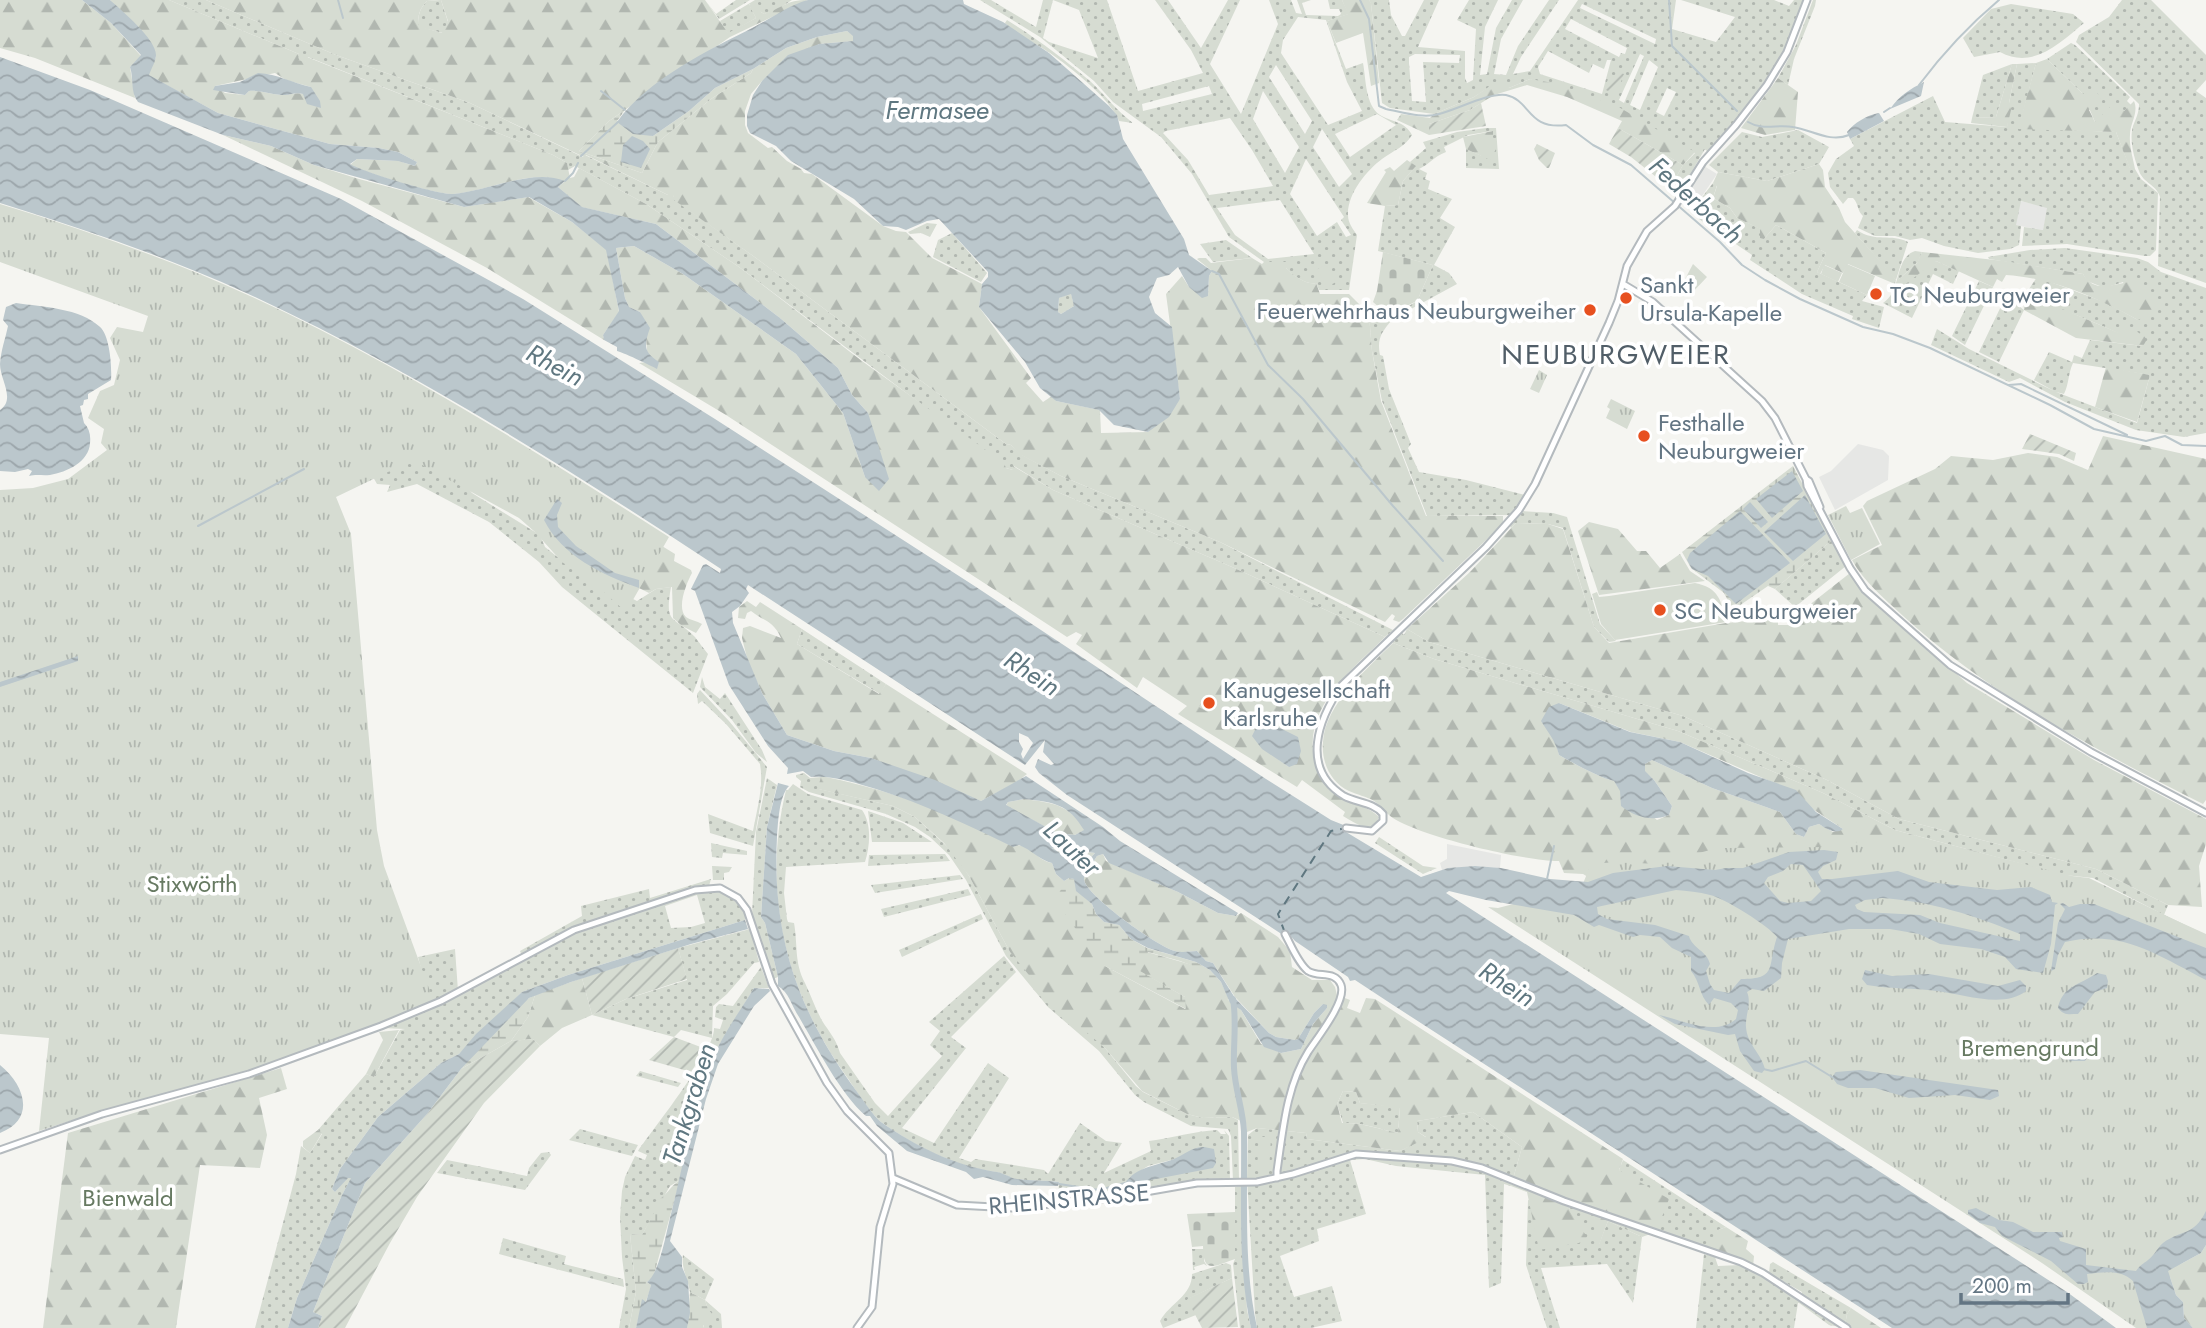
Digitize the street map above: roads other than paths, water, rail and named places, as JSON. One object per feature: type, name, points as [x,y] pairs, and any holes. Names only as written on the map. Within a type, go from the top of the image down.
[{"type":"main road","points":[[1346,828],[1372,831],[1382,822],[1383,814],[1376,807],[1346,797],[1327,779],[1317,755],[1317,739],[1329,703],[1342,685],[1399,628],[1493,540],[1523,503],[1539,475],[1609,323],[1631,256],[1647,231],[1676,205],[1703,162],[1767,85],[1794,36],[1807,0]]},
{"type":"main road","points":[[1623,284],[1653,302],[1762,401],[1775,418],[1850,568],[1873,597],[1950,665],[2091,752],[2206,813]]},
{"type":"main road","points":[[0,1150],[102,1114],[249,1074],[381,1026],[441,1001],[574,930],[702,888],[714,887],[726,890],[743,903],[776,992],[841,1102],[887,1150],[892,1178],[875,1255],[872,1307],[858,1328]]},
{"type":"main road","points":[[1277,1178],[1292,1087],[1307,1054],[1334,1012],[1341,995],[1341,985],[1336,978],[1332,975],[1316,974],[1306,968],[1285,934]]},
{"type":"main road","name":"RHEINSTRASSE","points":[[892,1178],[957,1205],[1012,1208],[1111,1198],[1197,1183],[1251,1183],[1277,1178],[1356,1154],[1471,1165],[1564,1201],[1741,1262],[1763,1273],[1847,1328]]},
{"type":"water","points":[[82,0],[110,0],[155,48],[156,57],[149,75],[218,113],[330,144],[398,152],[417,162],[415,166],[398,161],[357,159],[350,164],[358,168],[418,187],[453,194],[524,179],[552,178],[565,181],[558,187],[582,207],[656,224],[780,318],[838,368],[852,395],[868,413],[889,479],[879,491],[865,477],[843,413],[796,354],[683,274],[634,246],[616,248],[625,298],[629,307],[640,312],[650,328],[646,348],[659,362],[657,369],[617,351],[617,347],[604,340],[603,335],[619,311],[606,250],[572,222],[529,197],[464,207],[314,165],[271,146],[223,135],[138,102],[134,94],[130,67],[141,55],[111,23]]},
{"type":"water","name":"Fermasee","points":[[963,0],[964,4],[1003,22],[1049,53],[1117,115],[1123,139],[1184,239],[1189,255],[1212,271],[1209,276],[1208,296],[1202,298],[1189,287],[1178,267],[1169,275],[1157,278],[1149,297],[1155,313],[1172,327],[1180,399],[1169,417],[1148,432],[1114,425],[1099,410],[1056,401],[1040,388],[1025,362],[979,307],[982,284],[988,277],[988,272],[939,219],[906,230],[883,226],[854,199],[791,161],[776,146],[750,133],[747,115],[753,95],[762,81],[788,55],[819,44],[853,41],[853,36],[847,31],[817,37],[786,48],[715,88],[689,111],[653,136],[633,134],[617,122],[645,92],[680,67],[801,2]],"holes":[[[1071,294],[1074,306],[1061,314],[1058,312],[1059,298]]]},
{"type":"water","name":"Rhein","points":[[0,57],[90,90],[341,199],[523,299],[715,419],[973,585],[1266,779],[1331,820],[1346,826],[1346,832],[1421,877],[1448,868],[1475,866],[1501,868],[1550,879],[1588,882],[1613,873],[1667,866],[1715,870],[1743,868],[1789,852],[1824,850],[1838,852],[1836,860],[1823,866],[1818,872],[1822,879],[1898,871],[1929,882],[1997,890],[2031,887],[2050,895],[2052,902],[2058,903],[2055,905],[2051,944],[2043,973],[2016,969],[2005,957],[1981,949],[1940,944],[1919,934],[1890,929],[1849,929],[1788,939],[1781,978],[1764,991],[1752,989],[1747,992],[1747,1033],[1763,1063],[1765,1069],[1762,1073],[1754,1071],[1740,1051],[1735,1034],[1728,1035],[1675,1024],[1659,1015],[1699,1026],[1719,1027],[1736,1019],[1738,1010],[1731,1003],[1714,998],[1709,1005],[1691,971],[1691,957],[1672,948],[1660,937],[1633,937],[1599,925],[1594,927],[1574,915],[1449,891],[1446,893],[2067,1292],[2116,1328],[1892,1328],[1355,980],[1350,981],[1288,933],[1283,935],[1067,795],[1035,767],[1038,759],[1054,764],[1043,752],[1045,740],[1025,765],[748,585],[746,589],[749,593],[732,612],[733,623],[762,693],[787,735],[834,751],[871,758],[935,780],[981,801],[1026,776],[1120,841],[1238,913],[1236,916],[1218,913],[1178,892],[1109,863],[1103,854],[1097,856],[1084,877],[1097,897],[1140,931],[1175,951],[1197,951],[1206,961],[1213,963],[1235,998],[1276,1037],[1298,1039],[1314,1013],[1323,1004],[1327,1005],[1313,1024],[1301,1049],[1281,1053],[1264,1047],[1241,1010],[1230,1003],[1221,982],[1210,970],[1196,962],[1148,948],[1131,939],[1119,925],[1104,922],[1096,914],[1092,904],[1076,891],[1074,879],[1064,881],[1056,874],[1052,863],[1028,849],[1019,845],[1013,847],[946,815],[860,784],[828,777],[811,777],[803,771],[787,774],[788,768],[768,746],[729,685],[695,591],[691,589],[703,565],[706,564],[720,573],[721,569],[488,422],[306,322],[244,292],[154,255],[0,203]],"holes":[[[1019,733],[1033,743],[1023,759],[1023,749],[1019,742]],[[1024,799],[1052,803],[1072,815],[1084,830],[1075,835],[1057,833],[1006,805],[1008,802]],[[1052,848],[1095,853],[1079,871],[1071,860]],[[1791,864],[1803,865],[1821,891],[1811,901],[1780,901],[1764,883],[1768,877],[1783,871]],[[1676,890],[1693,892],[1725,901],[1777,937],[1766,974],[1741,979],[1729,993],[1714,990],[1706,971],[1710,964],[1689,936],[1655,925],[1607,919],[1598,914],[1597,907]],[[1882,898],[1935,906],[1970,915],[2020,934],[2020,941],[1940,923],[1920,915],[1864,912],[1855,905],[1865,900]]]},
{"type":"water","points":[[258,73],[311,87],[320,101],[321,108],[307,104],[300,93],[281,95],[249,91],[245,95],[213,90],[215,86],[240,82]]},
{"type":"water","points":[[1924,82],[1921,96],[1890,109],[1905,93]]},
{"type":"water","points":[[1879,113],[1884,121],[1850,139],[1847,132],[1853,126]]},
{"type":"water","points":[[632,136],[643,141],[650,149],[641,168],[621,162],[623,145]]},
{"type":"water","points":[[16,303],[61,309],[82,316],[100,327],[108,344],[111,380],[88,394],[88,399],[80,406],[90,434],[89,450],[76,465],[50,475],[29,476],[32,471],[28,469],[0,471],[0,410],[7,400],[0,364],[8,326],[3,320],[6,307]]},
{"type":"water","points":[[1792,471],[1803,491],[1772,518],[1756,499]]},
{"type":"water","points":[[1805,495],[1826,534],[1793,561],[1764,532]]},
{"type":"water","points":[[557,499],[562,503],[557,515],[558,527],[576,546],[615,573],[639,580],[639,588],[585,563],[561,544],[544,520]]},
{"type":"water","points":[[1750,502],[1768,522],[1761,528],[1743,509]]},
{"type":"water","points":[[1740,511],[1790,563],[1736,604],[1708,576],[1692,569],[1687,560],[1690,553]]},
{"type":"water","points":[[78,656],[78,661],[0,687],[0,682]]},
{"type":"water","points":[[1559,703],[1630,732],[1680,742],[1748,773],[1796,790],[1816,812],[1843,829],[1834,831],[1819,824],[1809,827],[1804,837],[1796,834],[1780,812],[1712,788],[1652,760],[1645,764],[1645,771],[1672,806],[1669,815],[1650,818],[1632,813],[1621,806],[1620,791],[1614,781],[1594,774],[1559,755],[1554,741],[1541,721],[1549,707]]},
{"type":"water","points":[[1266,721],[1298,737],[1301,751],[1297,764],[1289,767],[1262,749],[1252,736],[1258,724]]},
{"type":"water","points":[[778,783],[789,786],[781,803],[777,837],[776,872],[784,937],[802,998],[832,1056],[852,1085],[881,1122],[922,1147],[966,1165],[1017,1179],[1059,1182],[1058,1186],[1012,1185],[983,1177],[974,1179],[966,1172],[907,1151],[847,1096],[788,996],[778,986],[765,923],[761,917],[767,827]]},
{"type":"water","points":[[2060,904],[2069,907],[2094,904],[2206,948],[2206,980],[2138,947],[2104,939],[2065,942],[2055,969],[2051,971],[2058,923],[2065,909]]},
{"type":"water","points":[[745,920],[748,929],[691,944],[529,998],[461,1069],[427,1114],[365,1183],[313,1312],[322,1316],[318,1328],[288,1328],[297,1298],[351,1178],[335,1192],[332,1189],[340,1169],[378,1117],[441,1063],[459,1054],[476,1034],[522,992]]},
{"type":"water","points":[[1865,970],[1892,976],[1929,974],[1998,986],[2020,980],[2026,986],[2026,991],[2017,996],[1995,1000],[1937,991],[1867,985],[1862,979]]},
{"type":"water","points":[[2097,973],[2106,975],[2107,988],[2095,992],[2078,1014],[2060,1011],[2058,1008],[2063,995]]},
{"type":"water","points":[[754,988],[770,991],[754,1006],[718,1064],[706,1099],[670,1241],[682,1257],[682,1267],[688,1281],[690,1313],[687,1328],[636,1328],[642,1299],[646,1302],[651,1285],[647,1282],[662,1253],[702,1087],[718,1047]]},
{"type":"water","points":[[2078,1042],[2090,1053],[2085,1061],[2070,1061],[2064,1055],[2065,1045]]},
{"type":"water","points":[[0,1065],[20,1091],[23,1110],[12,1127],[0,1133]]},
{"type":"water","points":[[1860,1070],[1998,1090],[1999,1096],[1990,1100],[1955,1095],[1909,1098],[1875,1088],[1848,1088],[1837,1084],[1832,1077],[1836,1072]]},
{"type":"water","points":[[1204,1147],[1214,1149],[1216,1163],[1213,1168],[1125,1183],[1141,1170]]},
{"type":"water","points":[[1976,1208],[1999,1220],[2013,1222],[2033,1232],[2062,1232],[2060,1241],[2086,1249],[2086,1265],[2136,1271],[2163,1243],[2192,1229],[2206,1211],[2206,1245],[2201,1253],[2168,1271],[2176,1295],[2183,1302],[2184,1318],[2193,1328],[2147,1328],[2133,1281],[2128,1277],[2112,1272],[2087,1274],[2088,1282],[2078,1284],[2051,1261],[2002,1236],[1995,1227],[1980,1223],[1968,1214],[1968,1210]]},
{"type":"waterway","points":[[338,0],[343,18]]},
{"type":"waterway","name":"Federbach","points":[[1360,0],[1369,19],[1379,106],[1426,116],[1491,96],[1506,95],[1514,98],[1536,119],[1553,125],[1566,125],[1593,145],[1631,165],[1720,242],[1742,265],[1800,299],[1863,327],[1893,334],[1930,348],[2094,429],[2146,441],[2165,436],[2182,445],[2206,446]]},
{"type":"waterway","points":[[1669,0],[1672,46],[1737,111]]},
{"type":"waterway","points":[[1919,85],[1956,40],[1999,0]]},
{"type":"waterway","points":[[601,91],[625,110]]},
{"type":"waterway","points":[[1884,112],[1890,108]]},
{"type":"waterway","points":[[581,156],[618,122]]},
{"type":"waterway","points":[[1748,122],[1765,127],[1793,127],[1835,138],[1849,135]]},
{"type":"waterway","points":[[565,181],[578,163]]},
{"type":"waterway","points":[[1212,271],[1219,274],[1268,365],[1303,399],[1443,561]]},
{"type":"waterway","points":[[2009,385],[2021,384],[2127,435]]},
{"type":"waterway","points":[[198,526],[304,469]]},
{"type":"waterway","points":[[1547,879],[1554,846]]},
{"type":"waterway","name":"Lauter","points":[[1233,999],[1234,1068],[1244,1131],[1245,1255],[1254,1328]]},
{"type":"waterway","points":[[1763,1069],[1772,1071],[1806,1061],[1832,1077]]},
{"type":"waterway","points":[[1059,1184],[1099,1190],[1125,1183]]},
{"type":"place","name":"TC Neuburgweier","points":[[1876,294]]},
{"type":"place","name":"Sankt Ursula-Kapelle","points":[[1626,298]]},
{"type":"place","name":"Feuerwehrhaus Neuburgweiher","points":[[1590,310]]},
{"type":"place","name":"Festhalle Neuburgweier","points":[[1644,436]]},
{"type":"place","name":"SC Neuburgweier","points":[[1660,610]]},
{"type":"place","name":"Kanugesellschaft Karlsruhe","points":[[1209,703]]},
{"type":"district","name":"NEUBURGWEIER","points":[[1616,354]]},
{"type":"park label","name":"Stixwörth","points":[[192,883]]},
{"type":"park label","name":"Bremengrund","points":[[2030,1047]]},
{"type":"park label","name":"Bienwald","points":[[128,1197]]},
{"type":"water label","name":"Tankgraben","points":[[689,1104]]}]
